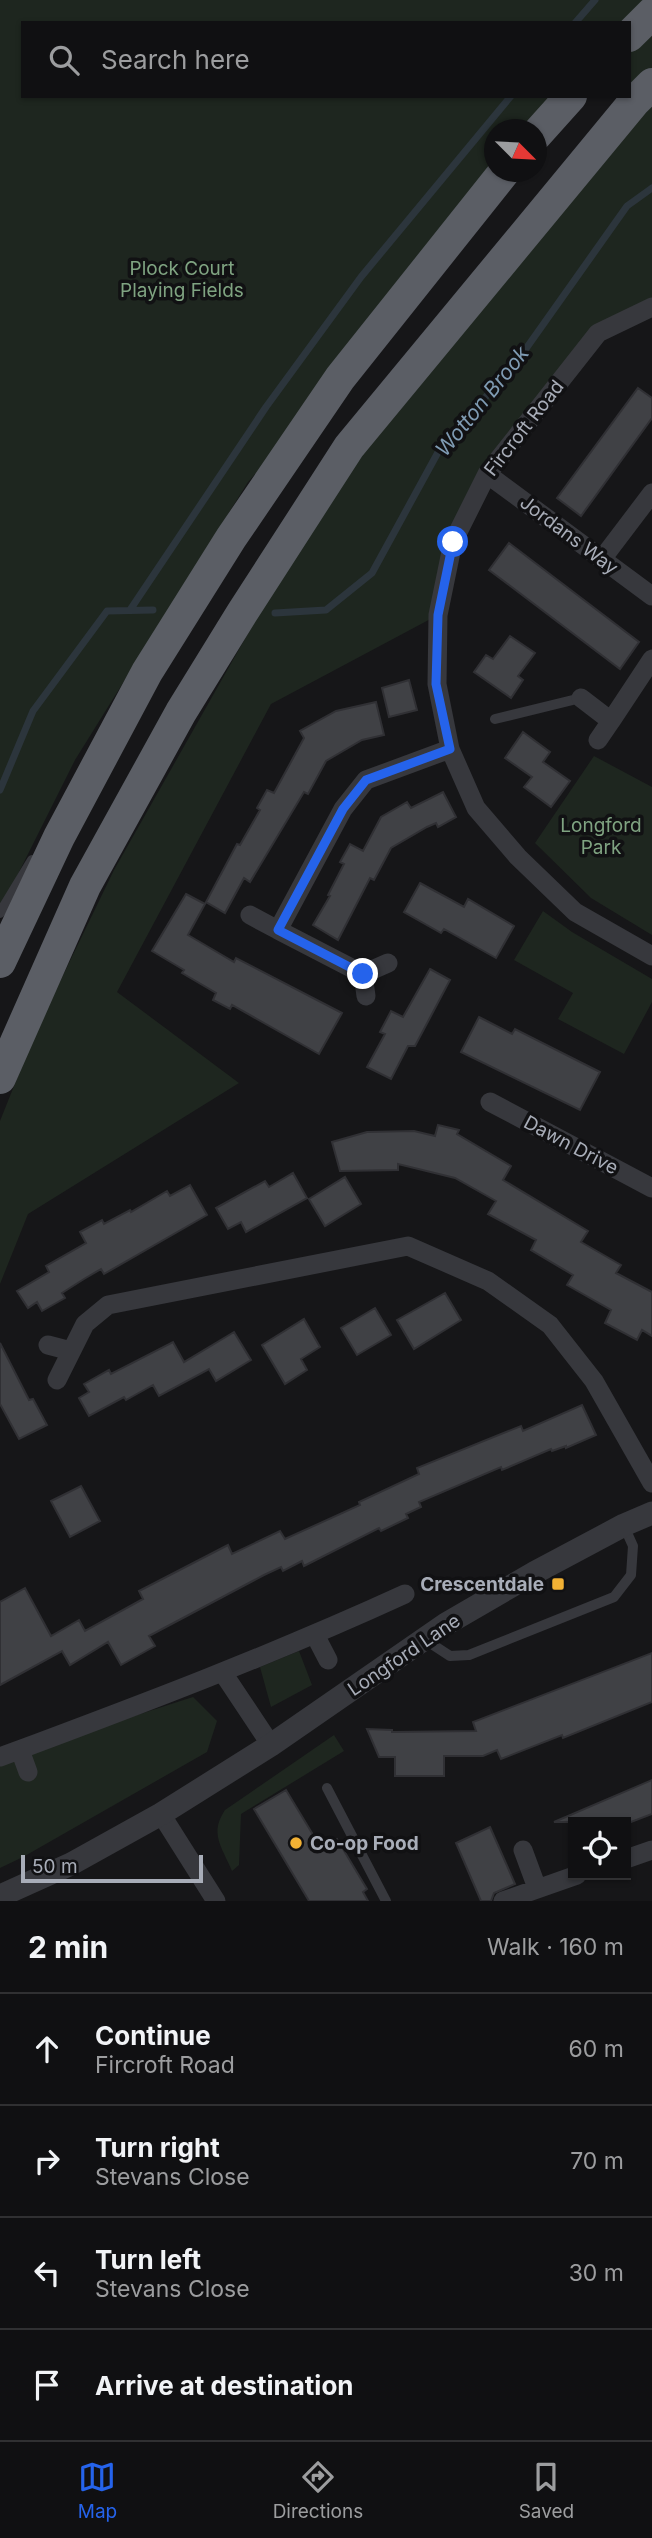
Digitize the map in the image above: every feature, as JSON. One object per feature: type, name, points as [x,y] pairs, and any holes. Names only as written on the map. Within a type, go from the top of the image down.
[{"type":"highway","points":[[631,34],[652,13]]},
{"type":"highway","points":[[0,1078],[85,886],[155,759],[242,612],[349,447],[625,113],[652,84]]},
{"type":"highway","points":[[547,124],[569,98]]},
{"type":"highway","points":[[0,962],[59,837],[147,672],[231,538],[340,378],[496,182]]},
{"type":"street","name":"Fircroft Road","points":[[652,307],[598,333],[487,474],[453,542],[438,615],[436,684],[450,749],[476,808],[518,857],[575,912],[652,956]]},
{"type":"street","name":"Jordans Way","points":[[487,474],[652,596]]},
{"type":"street","points":[[602,559],[652,493]]},
{"type":"street","points":[[598,740],[652,659]]},
{"type":"street","points":[[581,698],[611,721]]},
{"type":"street","points":[[278,930],[343,809],[366,780],[450,749]]},
{"type":"street","points":[[250,915],[363,974]]},
{"type":"street","points":[[363,974],[388,963]]},
{"type":"street","points":[[363,974],[366,996]]},
{"type":"street","name":"Dawn Drive","points":[[490,1102],[652,1188]]},
{"type":"street","points":[[57,1380],[85,1324],[108,1305],[408,1246],[488,1281],[550,1325],[594,1381],[652,1483]]},
{"type":"street","points":[[48,1345],[71,1351]]},
{"type":"street","name":"Longford Lane","points":[[0,1896],[71,1864],[161,1814],[271,1745],[424,1639],[534,1573],[652,1513]]},
{"type":"street","points":[[0,1757],[223,1673],[404,1594]]},
{"type":"street","name":"Longford Lane","points":[[315,1635],[328,1660]]},
{"type":"street","points":[[223,1673],[271,1745]]},
{"type":"street","points":[[20,1750],[29,1772]]},
{"type":"street","points":[[161,1814],[216,1901]]},
{"type":"street","points":[[523,1850],[537,1888]]},
{"type":"street","points":[[631,1856],[652,1850]]},
{"type":"street","points":[[503,1901],[568,1878]]},
{"type":"lane","points":[[50,830],[147,672]]},
{"type":"lane","points":[[495,719],[581,698]]},
{"type":"lane","points":[[0,913],[36,853]]},
{"type":"lane","points":[[424,1639],[450,1656],[469,1654],[614,1597],[631,1575],[633,1546],[624,1525]]},
{"type":"lane","points":[[327,1788],[386,1901]]},
{"type":"green space","name":"Plock Court Playing Fields","points":[[0,0],[652,0],[652,307],[598,333],[487,474],[438,615],[271,704],[117,992],[239,1083],[28,1214],[0,1284],[0,1121],[36,1031],[114,870],[259,614],[242,613],[628,98],[631,98],[631,21],[21,21],[21,98],[569,98],[547,119],[484,119],[484,182],[487,182],[340,378],[248,482],[75,760],[0,910]]},
{"type":"green space","name":"Longford Park","points":[[594,756],[652,787],[652,935],[591,898],[535,843]]},
{"type":"green space","points":[[543,911],[572,932],[652,979],[652,1002],[624,1054],[558,1019],[573,993],[514,960]]},
{"type":"green space","points":[[299,1651],[312,1685],[271,1707],[260,1667]]},
{"type":"green space","points":[[193,1697],[217,1721],[207,1752],[0,1868],[0,1759]]},
{"type":"green space","points":[[334,1735],[344,1751],[241,1814],[239,1865],[232,1871],[218,1834],[220,1819],[225,1810]]},
{"type":"building","points":[[638,388],[652,398],[652,418],[581,516],[557,498]]},
{"type":"building","points":[[509,543],[639,642],[620,669],[489,570]]},
{"type":"building","points":[[510,636],[535,653],[518,676],[523,680],[511,698],[474,672],[486,655],[493,659]]},
{"type":"building","points":[[409,680],[417,710],[389,717],[382,688]]},
{"type":"building","points":[[376,702],[384,735],[362,740],[326,761],[308,794],[304,792],[250,882],[244,878],[225,913],[206,902],[237,844],[240,845],[260,810],[257,808],[267,790],[274,793],[304,738],[300,731],[336,711]]},
{"type":"building","points":[[523,732],[550,752],[543,762],[570,781],[551,807],[524,787],[532,777],[505,758]]},
{"type":"building","points":[[443,792],[456,817],[438,827],[436,823],[427,827],[391,848],[374,880],[370,878],[338,940],[313,925],[330,896],[328,895],[344,864],[340,862],[350,844],[363,851],[381,817],[407,802],[411,808]]},
{"type":"building","points":[[420,883],[464,907],[468,899],[514,926],[496,958],[444,929],[441,933],[404,912]]},
{"type":"building","points":[[186,894],[205,904],[188,935],[234,962],[236,958],[342,1013],[319,1054],[232,1005],[230,1009],[213,1000],[216,993],[152,951]]},
{"type":"building","points":[[430,969],[450,980],[415,1046],[408,1046],[391,1079],[367,1067],[385,1034],[380,1032],[391,1011],[403,1017]]},
{"type":"building","points":[[479,1017],[512,1034],[515,1029],[600,1072],[580,1110],[461,1052]]},
{"type":"building","points":[[438,1125],[459,1130],[457,1134],[511,1166],[503,1180],[588,1231],[581,1242],[621,1265],[616,1273],[652,1292],[652,1336],[642,1330],[637,1340],[605,1323],[611,1310],[567,1285],[573,1275],[531,1250],[536,1240],[488,1214],[496,1201],[455,1178],[398,1164],[398,1170],[340,1171],[332,1142],[367,1132],[414,1131],[435,1136]]},
{"type":"building","points":[[293,1173],[307,1198],[246,1232],[241,1222],[228,1229],[216,1208],[265,1181],[269,1187]]},
{"type":"building","points":[[345,1177],[361,1204],[325,1226],[309,1199]]},
{"type":"building","points":[[190,1185],[207,1215],[104,1274],[101,1269],[62,1293],[65,1298],[42,1311],[37,1302],[28,1308],[17,1291],[49,1272],[46,1266],[86,1243],[80,1232],[102,1220],[104,1224],[130,1210],[131,1212],[167,1191],[170,1196]]},
{"type":"building","points":[[445,1293],[461,1320],[414,1349],[397,1320]]},
{"type":"building","points":[[375,1308],[391,1335],[357,1355],[341,1328]]},
{"type":"building","points":[[304,1319],[320,1347],[301,1359],[307,1370],[285,1384],[262,1345]]},
{"type":"building","points":[[234,1332],[251,1360],[216,1381],[209,1369],[159,1396],[153,1385],[89,1416],[79,1398],[89,1392],[84,1384],[109,1370],[111,1374],[173,1342],[184,1362]]},
{"type":"building","points":[[0,1343],[29,1400],[33,1399],[47,1425],[19,1439],[0,1404]]},
{"type":"building","points":[[582,1405],[596,1435],[566,1448],[551,1449],[502,1470],[501,1467],[419,1502],[421,1507],[406,1514],[408,1518],[381,1531],[379,1528],[304,1566],[302,1561],[283,1571],[281,1567],[264,1575],[149,1636],[155,1646],[121,1665],[108,1642],[70,1665],[62,1651],[0,1685],[0,1602],[25,1588],[51,1636],[79,1620],[85,1631],[143,1599],[139,1591],[228,1545],[232,1554],[280,1531],[285,1539],[360,1505],[359,1502],[419,1474],[417,1468],[521,1426],[523,1431]]},
{"type":"building","points":[[81,1486],[100,1521],[70,1537],[51,1501]]},
{"type":"building","points":[[652,1653],[652,1702],[563,1738],[562,1735],[501,1759],[497,1750],[483,1756],[444,1756],[444,1776],[395,1776],[395,1757],[379,1757],[367,1729],[392,1732],[476,1731],[473,1722]]},
{"type":"building","points":[[652,1780],[652,1814],[631,1822],[631,1817],[568,1817],[568,1822],[554,1822]]},
{"type":"building","name":"Co-op Food","points":[[286,1790],[321,1848],[337,1839],[367,1889],[363,1892],[368,1901],[309,1901],[254,1809]]},
{"type":"building","points":[[490,1827],[515,1884],[494,1893],[491,1901],[481,1901],[456,1843]]},
{"type":"waterway","points":[[577,21],[595,0]]},
{"type":"waterway","points":[[130,610],[266,407],[361,277],[509,98]]},
{"type":"waterway","name":"Wotton Brook","points":[[275,613],[326,610],[372,573],[442,445],[513,367],[627,206],[652,188]]},
{"type":"waterway","name":"Wotton Brook","points":[[0,790],[33,711],[107,611],[153,610]]},
{"type":"place","name":"Crescentdale","points":[[558,1584]]},
{"type":"place","name":"Co-op Food","points":[[296,1843]]},
{"type":"route","points":[[363,974],[278,930],[343,809],[366,780],[450,749],[436,684],[438,615],[453,542]]}]
